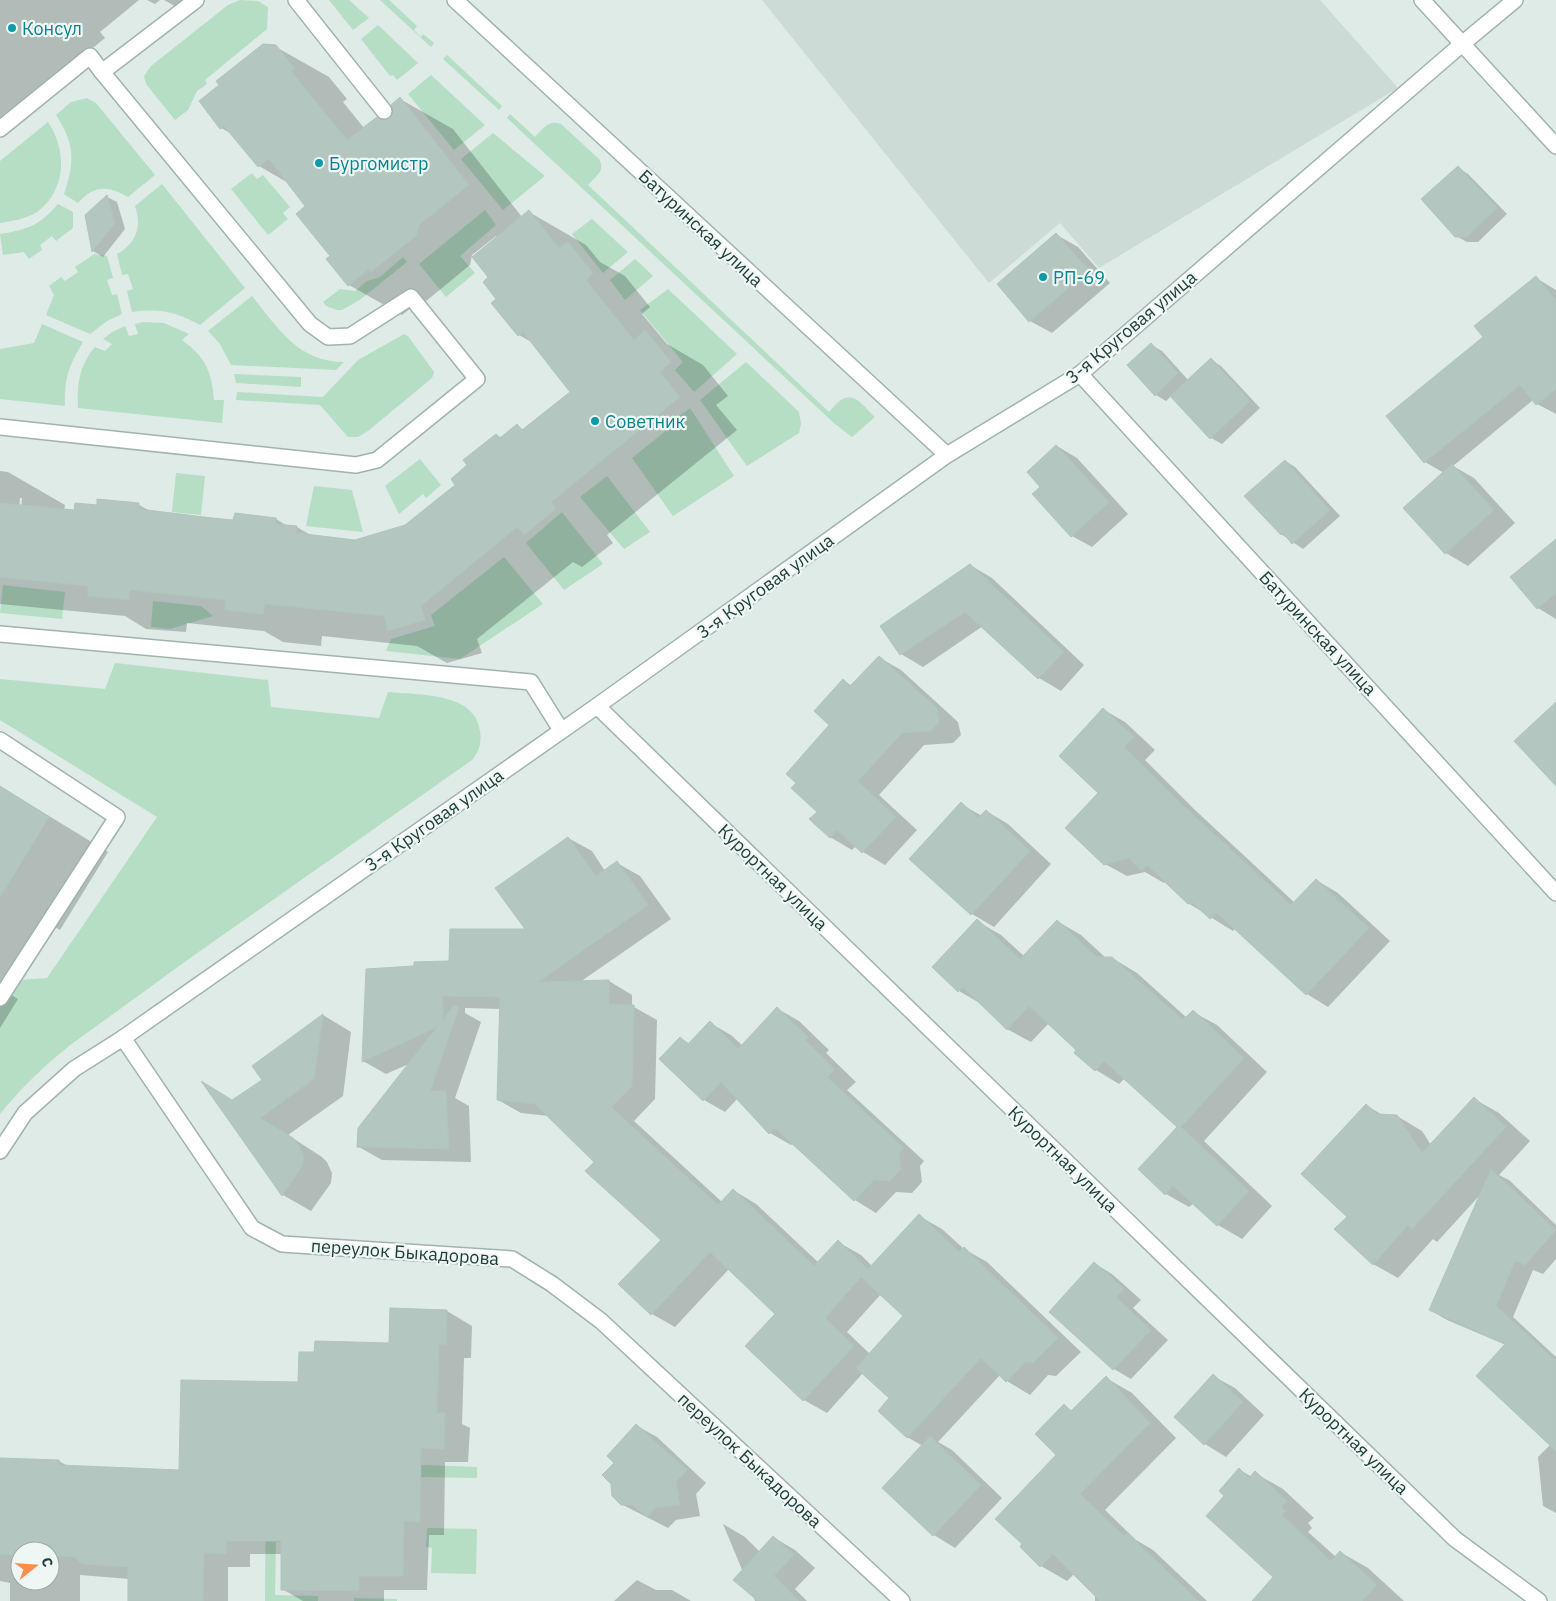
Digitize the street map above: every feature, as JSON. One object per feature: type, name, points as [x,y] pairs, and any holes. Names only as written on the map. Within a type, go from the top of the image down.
[{"type":"street","points":[[102,72],[196,0]]},
{"type":"street","points":[[296,0],[384,111]]},
{"type":"street","name":"Батуринская улица","points":[[455,0],[947,455]]},
{"type":"street","points":[[1422,0],[1556,146]]},
{"type":"street","name":"3-я Круговая улица","points":[[0,1151],[25,1113],[74,1069],[123,1038],[597,706],[947,455],[1080,374],[1515,0]]},
{"type":"street","points":[[0,129],[90,56],[310,324],[328,337],[350,336],[412,297],[477,379],[377,460],[356,465],[0,427]]},
{"type":"street","name":"Батуринская улица","points":[[1080,374],[1556,893]]},
{"type":"street","points":[[3,638],[531,682],[561,730]]},
{"type":"street","name":"Курортная улица","points":[[597,706],[1455,1539],[1539,1601]]},
{"type":"street","points":[[0,740],[117,816],[0,998]]},
{"type":"street","name":"переулок Быкадорова","points":[[123,1038],[252,1228],[282,1244],[512,1259],[552,1284],[601,1322],[902,1601]]},
{"type":"shaded area","points":[[762,0],[1320,0],[1398,88],[1099,268],[1060,223],[989,283]]},
{"type":"green space","points":[[240,0],[258,1],[268,7],[267,29],[205,80],[207,84],[197,91],[188,110],[175,120],[146,84],[144,76],[151,66],[228,5]]},
{"type":"green space","points":[[329,0],[349,0],[369,18],[353,30]]},
{"type":"green space","points":[[380,0],[389,0],[417,26],[414,30],[421,37],[423,34],[434,43],[431,47]]},
{"type":"green space","points":[[378,25],[418,63],[397,80],[393,75],[390,76],[361,39]]},
{"type":"green space","points":[[447,55],[502,106],[499,110],[443,59]]},
{"type":"green space","points":[[431,75],[485,125],[454,150],[408,94]]},
{"type":"green space","points":[[87,98],[96,103],[155,175],[128,197],[114,190],[101,189],[89,193],[78,203],[64,194],[70,172],[71,153],[67,135],[56,115],[71,102]]},
{"type":"green space","points":[[510,114],[535,137],[549,124],[561,124],[599,159],[601,163],[600,170],[588,185],[829,412],[839,401],[851,397],[860,402],[875,417],[852,437],[835,424],[507,118]]},
{"type":"green space","points":[[48,122],[59,145],[61,157],[59,181],[54,193],[37,212],[19,219],[0,223],[0,161]]},
{"type":"green space","points":[[493,133],[545,176],[503,210],[461,159]]},
{"type":"green space","points":[[252,173],[257,179],[263,175],[290,207],[283,213],[288,219],[268,235],[231,189]]},
{"type":"green space","points":[[162,184],[245,288],[200,325],[168,312],[132,312],[127,291],[133,289],[128,274],[122,275],[117,254],[129,245],[136,233],[138,220],[135,206]]},
{"type":"green space","points":[[58,204],[73,212],[73,228],[56,241],[52,236],[40,245],[42,250],[29,259],[24,252],[3,255],[0,234],[18,231],[39,222]]},
{"type":"green space","points":[[485,210],[496,225],[460,256],[475,273],[446,297],[419,264]]},
{"type":"green space","points":[[592,219],[628,252],[603,273],[572,234]]},
{"type":"green space","points":[[94,254],[107,256],[113,278],[107,280],[112,295],[117,294],[122,314],[107,321],[90,334],[46,315],[54,295],[49,286],[61,277],[65,281],[78,272],[75,267]]},
{"type":"green space","points":[[403,257],[407,262],[361,299],[342,310],[326,306],[323,302],[340,289],[355,291],[367,281],[380,277]]},
{"type":"green space","points":[[635,259],[653,276],[625,300],[610,280]]},
{"type":"green space","points":[[668,289],[737,354],[694,392],[675,370],[683,362],[640,310]]},
{"type":"green space","points":[[252,296],[280,331],[302,350],[328,360],[344,362],[336,370],[231,365],[220,344],[208,331]]},
{"type":"green space","points":[[143,322],[164,323],[189,334],[182,340],[196,352],[206,366],[214,400],[224,400],[222,423],[78,408],[78,391],[82,368],[95,347],[105,351],[112,344],[103,339],[125,326],[129,336],[138,334],[135,324]]},
{"type":"green space","points":[[42,324],[83,342],[68,372],[65,388],[65,406],[0,399],[0,349],[34,343]]},
{"type":"green space","points":[[404,334],[408,336],[434,372],[432,378],[368,431],[358,437],[348,437],[320,405],[236,400],[237,392],[323,397],[358,360]]},
{"type":"green space","points":[[746,362],[799,412],[801,424],[799,433],[747,466],[700,400]]},
{"type":"green space","points":[[234,374],[301,377],[301,387],[236,383]]},
{"type":"green space","points":[[690,408],[734,476],[673,516],[632,458],[672,426],[670,423]]},
{"type":"green space","points":[[420,459],[441,485],[426,498],[423,494],[399,514],[385,486]]},
{"type":"green space","points":[[176,473],[205,476],[201,515],[172,512]]},
{"type":"green space","points":[[607,476],[650,532],[624,549],[580,497]]},
{"type":"green space","points":[[314,486],[352,490],[363,532],[306,526]]},
{"type":"green space","points":[[562,512],[603,564],[564,590],[526,543]]},
{"type":"green space","points":[[504,557],[543,604],[460,659],[386,651],[391,639],[435,626],[431,615]]},
{"type":"green space","points":[[3,585],[65,592],[62,619],[0,613]]},
{"type":"green space","points":[[153,601],[201,606],[213,616],[170,629],[151,627]]},
{"type":"green space","points":[[115,663],[268,680],[271,707],[379,718],[388,692],[444,698],[457,702],[468,709],[476,718],[481,735],[480,743],[472,760],[193,956],[69,1046],[33,1078],[0,1114],[0,994],[8,981],[47,978],[157,817],[0,720],[0,679],[105,689]]},
{"type":"green space","points":[[371,1463],[477,1467],[477,1478],[293,1475],[292,1542],[276,1542],[275,1595],[318,1596],[318,1601],[265,1601],[266,1464]]},
{"type":"green space","points":[[427,1528],[477,1529],[476,1574],[431,1573],[432,1548],[426,1547]]},
{"type":"green space","points":[[354,1598],[397,1599],[397,1601],[354,1601]]},
{"type":"building","name":"Бургомистр","points":[[263,44],[276,45],[295,69],[291,71],[347,140],[377,117],[385,120],[390,118],[393,110],[391,105],[400,97],[469,185],[419,225],[417,235],[371,272],[369,269],[348,286],[326,259],[330,256],[296,214],[305,206],[269,159],[258,167],[224,126],[220,129],[199,101],[219,85],[216,81]]},
{"type":"building","points":[[1458,166],[1497,208],[1467,237],[1455,237],[1421,199]]},
{"type":"building","points":[[107,195],[115,223],[92,252],[85,215]]},
{"type":"building","name":"Советник","points":[[529,210],[559,248],[568,242],[593,273],[586,280],[634,340],[645,330],[671,362],[660,372],[680,397],[551,502],[556,509],[524,535],[517,527],[421,606],[425,620],[388,631],[384,616],[265,604],[263,614],[225,610],[225,600],[130,590],[129,600],[88,596],[88,586],[0,577],[0,503],[74,510],[75,503],[97,505],[97,499],[139,503],[139,509],[212,518],[233,520],[235,513],[276,518],[276,524],[297,526],[296,533],[355,540],[405,525],[455,485],[451,479],[467,465],[463,460],[496,434],[500,438],[517,424],[522,430],[570,392],[523,332],[518,336],[491,303],[496,299],[483,282],[488,277],[472,257]]},
{"type":"building","name":"РП-69","points":[[1056,233],[1089,270],[1029,322],[997,284]]},
{"type":"building","points":[[1536,276],[1556,301],[1556,389],[1536,405],[1520,385],[1424,463],[1386,416],[1483,337],[1474,326]]},
{"type":"building","points":[[1151,343],[1178,373],[1155,396],[1127,365]]},
{"type":"building","points":[[1211,358],[1250,401],[1210,439],[1170,396]]},
{"type":"building","points":[[1056,445],[1109,502],[1071,537],[1032,494],[1040,487],[1027,472]]},
{"type":"building","points":[[1285,460],[1330,510],[1292,544],[1244,496]]},
{"type":"building","points":[[1452,464],[1494,510],[1445,554],[1403,508]]},
{"type":"building","points":[[1556,539],[1556,593],[1537,609],[1510,577]]},
{"type":"building","points":[[970,564],[1064,652],[1038,679],[965,612],[900,655],[880,626]]},
{"type":"building","points":[[879,656],[937,708],[939,722],[931,731],[902,733],[858,781],[896,817],[862,853],[837,830],[830,838],[809,819],[817,812],[791,788],[796,783],[786,774],[829,725],[814,711],[843,679],[850,686]]},
{"type":"building","points":[[1556,702],[1556,786],[1514,741]]},
{"type":"building","points":[[1103,708],[1134,737],[1124,747],[1173,796],[1291,905],[1316,879],[1369,928],[1306,995],[1217,913],[1210,919],[1193,903],[1188,904],[1147,865],[1142,871],[1128,858],[1104,865],[1065,828],[1098,793],[1059,756]]},
{"type":"building","points":[[0,786],[49,817],[0,897]]},
{"type":"building","points":[[961,802],[978,818],[986,810],[1030,851],[971,915],[909,859]]},
{"type":"building","points":[[568,837],[596,876],[617,861],[648,905],[538,982],[609,980],[609,1004],[634,1005],[632,1086],[611,1107],[718,1205],[733,1189],[814,1266],[838,1240],[868,1269],[919,1214],[959,1252],[964,1247],[1058,1338],[1033,1363],[1025,1362],[1006,1382],[981,1358],[907,1438],[878,1411],[889,1398],[856,1368],[903,1316],[861,1277],[825,1318],[854,1346],[803,1401],[745,1346],[775,1314],[710,1252],[651,1315],[618,1284],[661,1240],[585,1171],[594,1162],[535,1104],[497,1100],[500,997],[442,996],[443,1020],[454,1005],[459,1007],[430,1091],[446,1091],[449,1149],[357,1147],[358,1128],[437,1027],[362,1062],[366,969],[414,966],[414,962],[449,961],[450,929],[525,929],[495,888]]},
{"type":"building","points":[[977,919],[1020,959],[1057,920],[1097,957],[1112,957],[1183,1020],[1193,1010],[1244,1058],[1181,1127],[1249,1191],[1217,1226],[1173,1186],[1165,1195],[1138,1169],[1177,1127],[1104,1061],[1095,1071],[1074,1053],[1076,1050],[1029,1006],[1007,1030],[963,987],[958,992],[932,967]]},
{"type":"building","points":[[777,1007],[808,1037],[805,1040],[835,1069],[827,1077],[904,1148],[899,1154],[901,1169],[890,1181],[874,1180],[854,1201],[775,1128],[769,1134],[721,1082],[703,1101],[659,1059],[680,1037],[688,1044],[710,1021],[738,1049]]},
{"type":"building","points":[[323,1014],[314,1079],[260,1118],[293,1138],[304,1156],[302,1166],[282,1196],[201,1081],[232,1100],[262,1080],[252,1066]]},
{"type":"building","points":[[1474,1097],[1506,1127],[1412,1229],[1408,1225],[1373,1265],[1334,1229],[1347,1217],[1301,1174],[1366,1104],[1377,1114],[1397,1115],[1422,1153]]},
{"type":"building","points":[[1491,1169],[1556,1230],[1525,1265],[1515,1261],[1496,1306],[1556,1361],[1556,1451],[1476,1376],[1505,1344],[1429,1310]]},
{"type":"building","points":[[1094,1262],[1124,1289],[1116,1297],[1151,1330],[1113,1370],[1049,1312]]},
{"type":"building","points":[[390,1308],[447,1310],[446,1345],[439,1344],[437,1413],[445,1413],[444,1449],[421,1448],[420,1522],[404,1521],[403,1576],[359,1576],[359,1591],[281,1590],[281,1541],[226,1541],[226,1554],[204,1553],[203,1601],[128,1601],[128,1567],[82,1564],[75,1557],[60,1556],[60,1541],[10,1541],[10,1554],[0,1554],[0,1458],[59,1460],[59,1465],[179,1470],[181,1380],[298,1382],[299,1352],[314,1352],[315,1341],[389,1343]]},
{"type":"building","points":[[1213,1374],[1243,1402],[1204,1445],[1174,1417]]},
{"type":"building","points":[[1106,1376],[1150,1423],[1080,1494],[1124,1536],[1127,1533],[1199,1601],[1100,1601],[1053,1554],[1040,1567],[1020,1547],[1022,1544],[995,1519],[1056,1455],[1035,1434],[1064,1404],[1071,1411]]},
{"type":"building","points":[[636,1424],[687,1470],[676,1482],[680,1505],[655,1508],[647,1517],[633,1505],[621,1505],[612,1496],[611,1484],[602,1475],[614,1463],[607,1456]]},
{"type":"building","points":[[930,1436],[981,1485],[933,1536],[882,1488]]},
{"type":"building","points":[[1239,1468],[1249,1478],[1255,1471],[1287,1501],[1281,1507],[1286,1511],[1282,1515],[1331,1561],[1340,1551],[1377,1585],[1362,1601],[1252,1601],[1273,1577],[1206,1516],[1224,1496],[1219,1491]]},
{"type":"building","points":[[773,1536],[794,1555],[774,1576],[799,1601],[758,1601],[733,1580]]},
{"type":"place","name":"Консул","points":[[12,28]]},
{"type":"place","name":"Бургомистр","points":[[319,163]]},
{"type":"place","name":"РП-69","points":[[1043,277]]},
{"type":"place","name":"Советник","points":[[595,421]]}]
